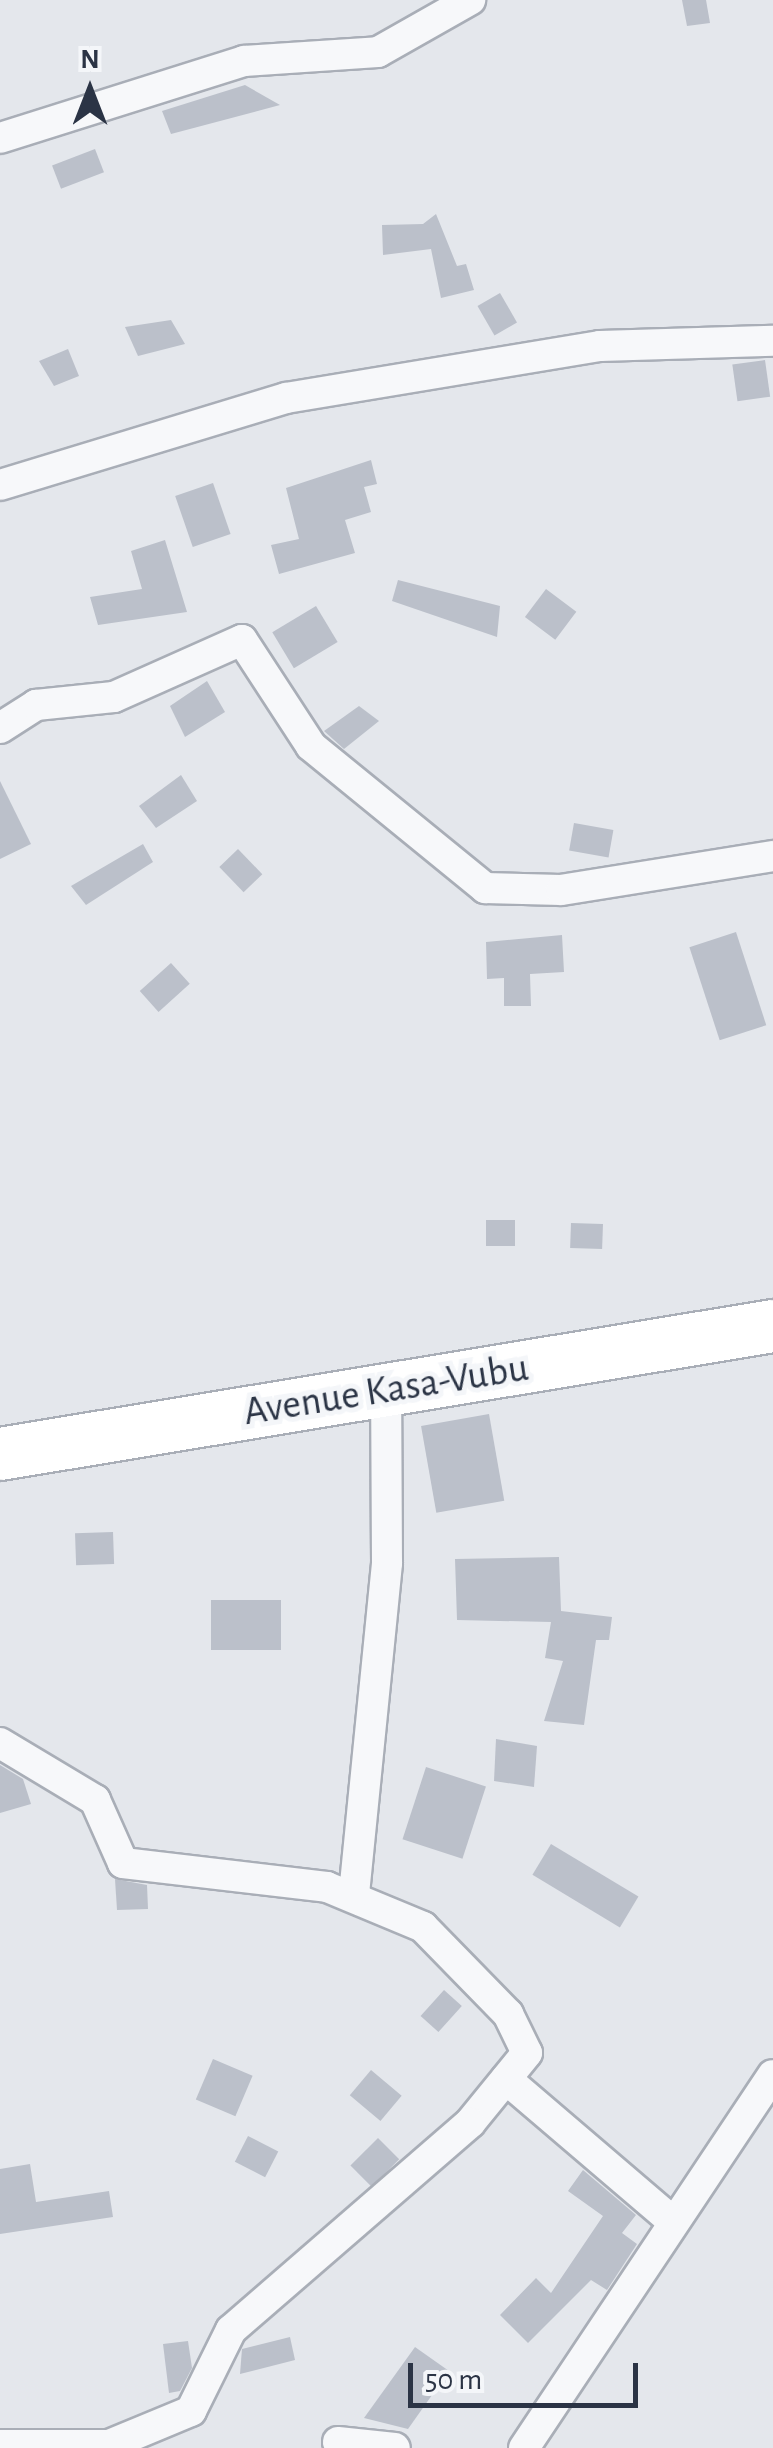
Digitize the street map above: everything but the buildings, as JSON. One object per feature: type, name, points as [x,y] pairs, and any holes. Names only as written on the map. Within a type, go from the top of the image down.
[{"type":"highway","name":"Avenue Kasa-Vubu","points":[[0,1454],[773,1326]]},
{"type":"street","points":[[0,138],[244,60],[378,52],[470,0]]},
{"type":"street","points":[[0,485],[271,401],[600,346],[773,341]]},
{"type":"street","points":[[0,728],[36,705],[137,689],[242,640],[311,746],[485,888],[561,890],[773,856]]},
{"type":"street","points":[[354,1894],[386,1564],[386,1390]]},
{"type":"street","points":[[0,1743],[95,1800],[123,1863],[354,1894],[423,1927],[508,2014],[527,2053],[470,2123],[231,2330],[191,2411],[109,2445],[0,2445]]},
{"type":"street","points":[[524,2448],[672,2220],[773,2075]]},
{"type":"street","points":[[506,2079],[672,2220]]},
{"type":"street","points":[[338,2442],[396,2448]]}]
